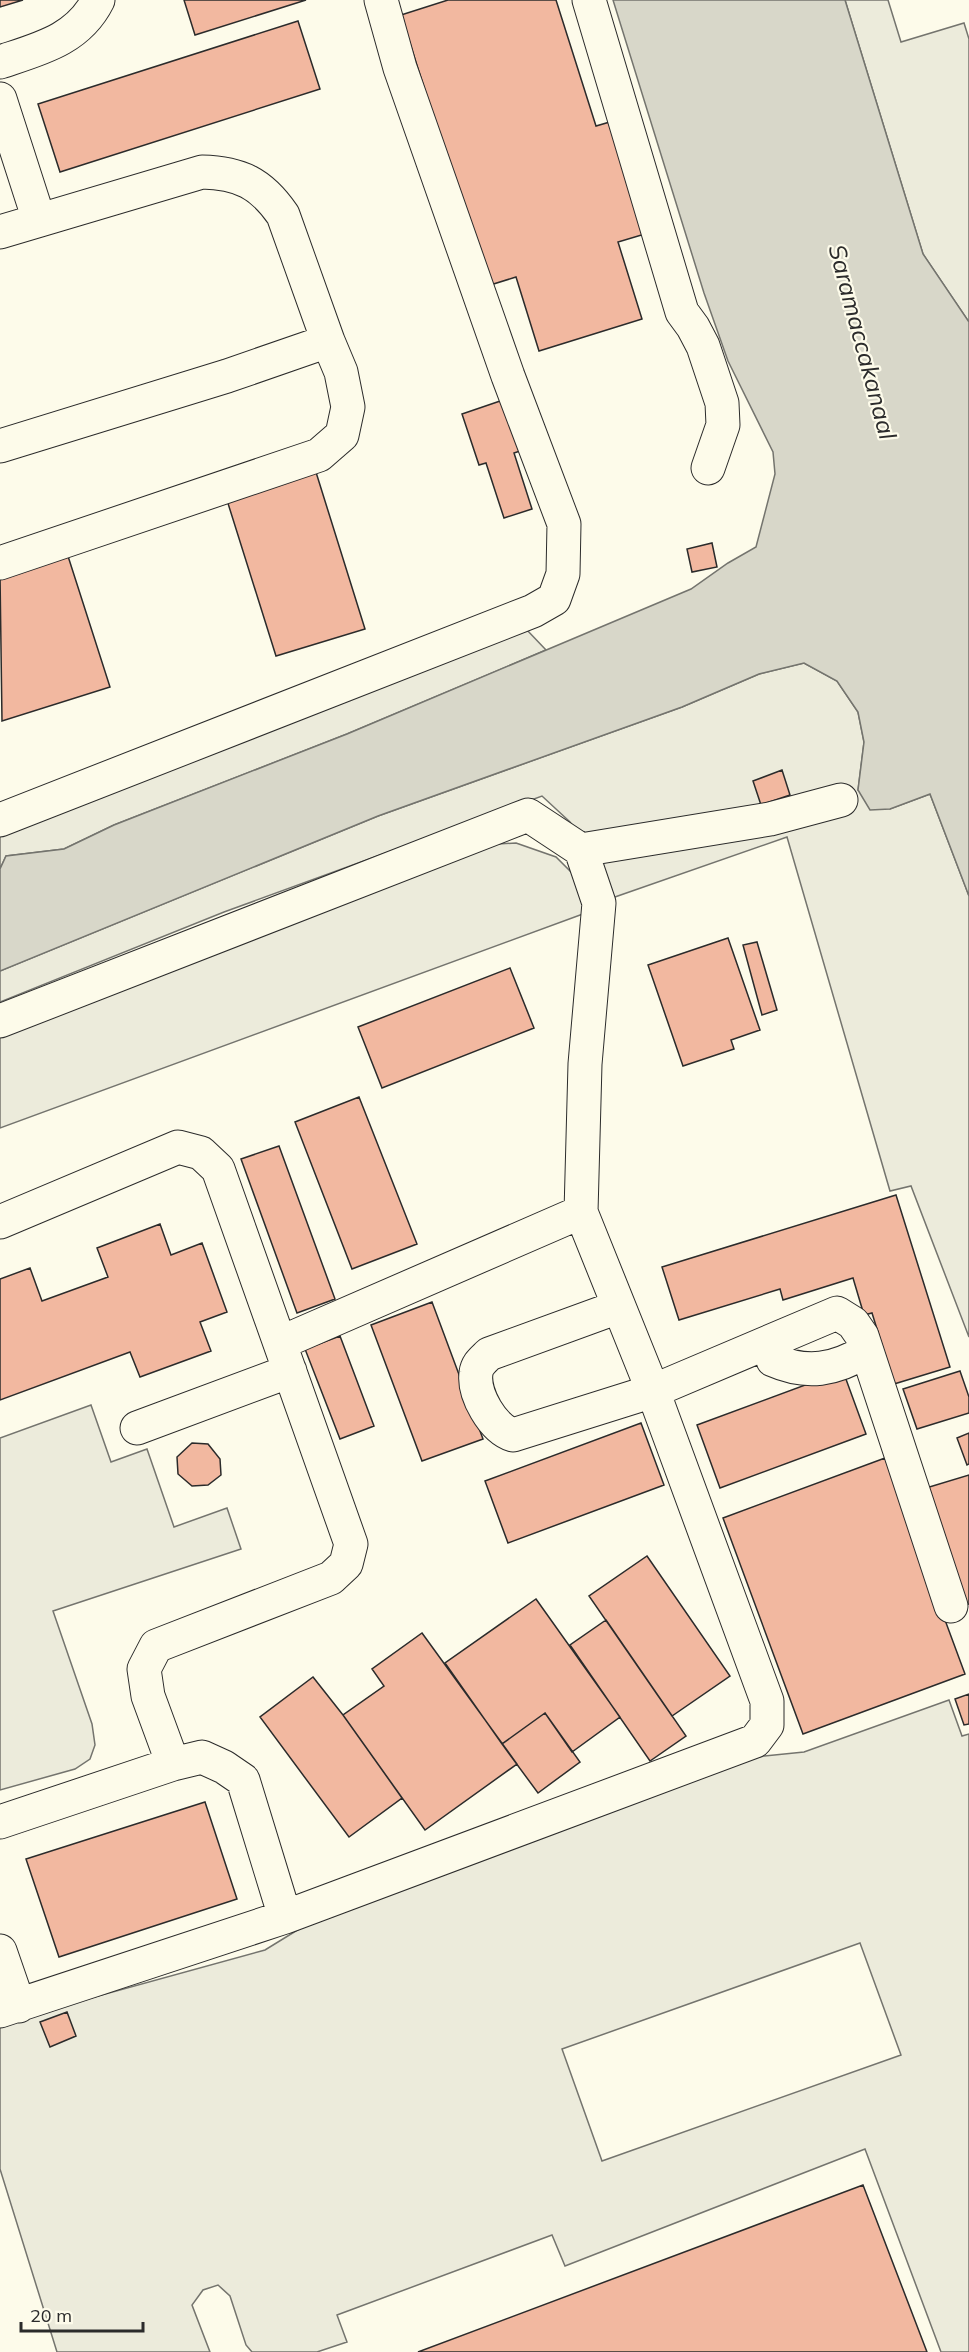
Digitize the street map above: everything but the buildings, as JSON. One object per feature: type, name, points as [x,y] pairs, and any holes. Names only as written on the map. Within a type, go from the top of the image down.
[{"type":"lane","points":[[0,62],[64,38],[79,27],[92,12],[98,0]]},
{"type":"lane","points":[[0,820],[533,611],[554,599],[563,574],[564,524],[508,376],[400,68],[381,0]]},
{"type":"lane","points":[[589,0],[682,312],[693,327],[702,346],[722,403],[723,425],[708,468]]},
{"type":"lane","points":[[0,99],[39,220]]},
{"type":"lane","points":[[0,232],[202,172],[222,173],[243,178],[259,187],[283,215],[341,372],[348,407],[342,435],[319,455],[0,563]]},
{"type":"lane","points":[[0,446],[226,376],[328,341]]},
{"type":"lane","points":[[580,850],[770,819],[841,800]]},
{"type":"lane","points":[[0,1021],[528,815],[580,850],[599,903],[585,1064],[580,1212],[653,1391],[767,1701],[767,1725],[756,1741],[285,1917],[10,2009],[0,1951]]},
{"type":"lane","points":[[0,1222],[178,1147],[201,1153],[218,1169],[351,1544],[346,1564],[331,1578],[156,1646],[144,1670],[145,1678],[148,1696],[173,1764]]},
{"type":"lane","points":[[137,1428],[580,1212]]},
{"type":"lane","points":[[618,1307],[489,1354],[478,1365],[476,1386],[493,1422],[504,1432],[513,1435],[653,1391],[837,1313],[853,1323],[862,1336],[951,1606]]},
{"type":"lane","points":[[768,1342],[773,1360],[791,1368],[829,1368],[846,1363],[866,1351]]},
{"type":"lane","points":[[0,1821],[173,1764],[202,1757],[224,1767],[243,1780],[285,1917]]},
{"type":"shaded area","points":[[845,0],[888,0],[901,42],[964,23],[969,39],[969,322],[923,254]]},
{"type":"shaded area","points":[[526,629],[546,650],[347,734],[114,825],[64,849],[6,856],[0,869],[0,834]]},
{"type":"shaded area","points":[[804,663],[837,681],[858,712],[864,742],[858,790],[890,809],[930,794],[969,896],[969,1337],[911,1186],[890,1191],[787,837],[612,898],[588,847],[570,822],[542,796],[224,912],[0,1002],[0,971],[378,816],[682,707],[759,674]]},
{"type":"shaded area","points":[[516,843],[556,857],[576,877],[591,911],[0,1128],[0,1028],[481,845]]},
{"type":"shaded area","points":[[91,1405],[111,1462],[147,1449],[174,1527],[227,1508],[241,1549],[53,1611],[92,1724],[95,1745],[90,1759],[75,1769],[0,1790],[0,1438]]},
{"type":"shaded area","points":[[949,1700],[962,1736],[969,1734],[969,2352],[941,2352],[865,2149],[565,2266],[552,2235],[337,2315],[347,2342],[317,2352],[252,2352],[246,2345],[230,2296],[218,2285],[203,2290],[192,2305],[210,2352],[57,2352],[0,2169],[0,2023],[265,1950],[304,1926],[746,1758],[804,1752]],"holes":[[[860,1943],[901,2055],[602,2161],[562,2049]]]},
{"type":"water","name":"Saramaccakanaal","points":[[613,0],[845,0],[923,254],[969,322],[969,896],[930,794],[890,809],[870,810],[858,790],[864,742],[858,712],[837,681],[804,663],[759,674],[682,707],[378,816],[0,971],[0,869],[6,856],[64,849],[114,825],[347,734],[691,589],[756,547],[775,474],[773,452],[728,361],[704,293]]}]
